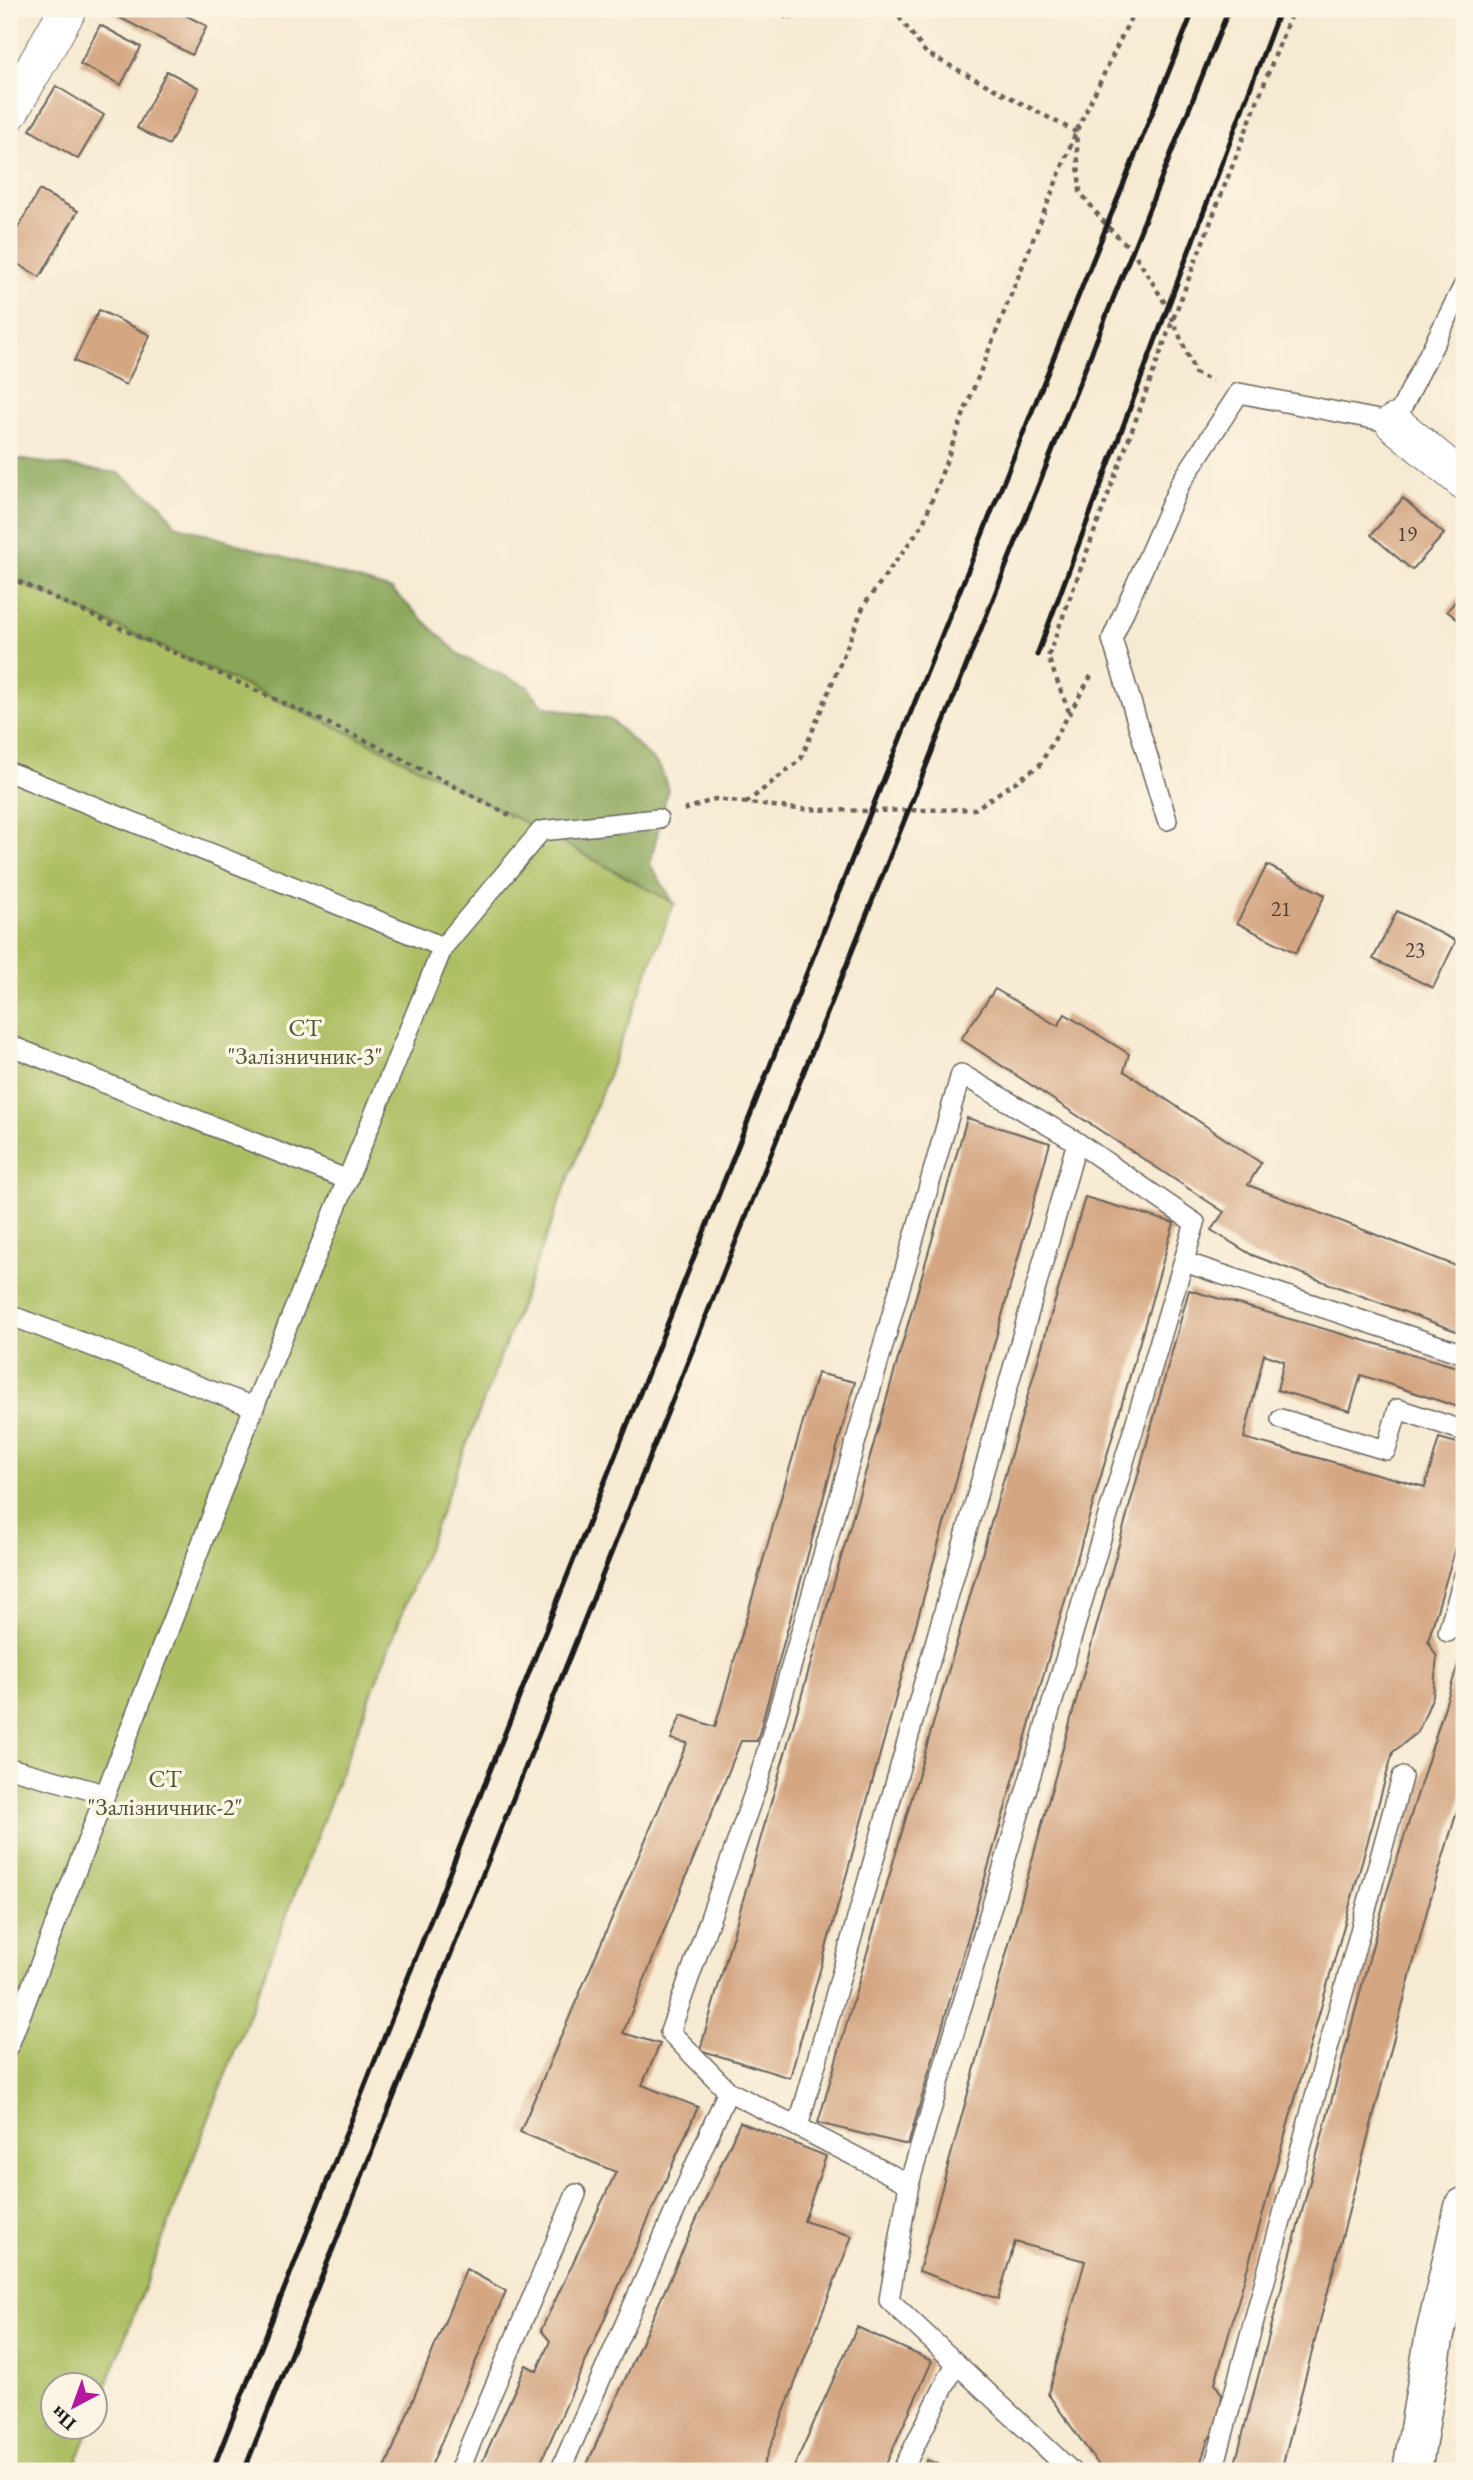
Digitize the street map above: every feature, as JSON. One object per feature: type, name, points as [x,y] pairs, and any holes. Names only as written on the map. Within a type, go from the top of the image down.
[{"type":"main road","points":[[1412,2471],[1434,2339],[1464,2207]]},
{"type":"main road","points":[[1434,2339],[1464,2298]]},
{"type":"street","points":[[9,113],[68,9]]},
{"type":"street","points":[[1394,423],[1464,481]]},
{"type":"lane","points":[[1167,820],[1112,639],[1180,484],[1239,393],[1394,423],[1464,285]]},
{"type":"lane","points":[[9,772],[443,947]]},
{"type":"lane","points":[[9,2045],[254,1407],[443,947],[541,831],[658,819]]},
{"type":"lane","points":[[9,1045],[348,1180]]},
{"type":"lane","points":[[909,2184],[728,2091],[670,2032],[758,1782],[961,1074],[1077,1142],[1195,1223],[909,2184],[889,2300],[1071,2471]]},
{"type":"lane","points":[[798,2127],[1077,1142]]},
{"type":"lane","points":[[1184,1262],[1464,1354]]},
{"type":"lane","points":[[9,1315],[254,1407]]},
{"type":"lane","points":[[1281,1419],[1386,1450],[1398,1409],[1464,1431]]},
{"type":"lane","points":[[1448,1632],[1464,1576]]},
{"type":"lane","points":[[9,1769],[105,1794]]},
{"type":"lane","points":[[1213,2471],[1402,1777]]},
{"type":"lane","points":[[560,2471],[728,2091]]},
{"type":"lane","points":[[459,2471],[576,2194]]},
{"type":"lane","points":[[902,2471],[956,2363]]},
{"type":"path","points":[[893,9],[926,53],[1076,132]]},
{"type":"path","points":[[746,803],[801,759],[864,605],[923,524],[967,405],[1076,132],[1135,9]]},
{"type":"path","points":[[1069,712],[1048,657],[1172,322],[1293,9]]},
{"type":"path","points":[[1076,132],[1080,192],[1107,226],[1133,251],[1168,308],[1195,373],[1239,393]]},
{"type":"path","points":[[9,577],[373,744],[541,831]]},
{"type":"path","points":[[658,819],[715,799],[798,808],[871,811],[975,809],[1039,766],[1112,639]]},
{"type":"green space","points":[[9,458],[118,473],[161,504],[175,525],[392,590],[462,657],[527,686],[543,706],[611,720],[660,767],[668,789],[650,864],[674,903],[373,744],[9,577]]},
{"type":"green space","name":"СТ \"Залізничник-3\"","points":[[9,577],[373,744],[674,903],[108,2382],[108,2372],[38,2372],[38,2442],[84,2442],[73,2471],[9,2471]]},
{"type":"building","points":[[103,9],[173,9],[207,26],[192,55]]},
{"type":"building","points":[[778,9],[799,9],[785,18]]},
{"type":"building","points":[[100,25],[141,47],[121,85],[80,64]]},
{"type":"building","points":[[167,71],[199,88],[169,145],[137,128]]},
{"type":"building","points":[[56,86],[104,115],[78,159],[30,130]]},
{"type":"building","points":[[39,190],[78,211],[40,277],[9,259],[9,244]]},
{"type":"building","points":[[99,310],[150,335],[126,385],[74,361]]},
{"type":"building","points":[[1403,498],[1444,534],[1412,570],[1371,535]]},
{"type":"building","points":[[1464,591],[1464,625],[1447,611]]},
{"type":"building","points":[[1267,865],[1325,895],[1296,953],[1237,923]]},
{"type":"building","points":[[1397,911],[1456,941],[1433,988],[1373,959]]},
{"type":"building","points":[[995,989],[1058,1026],[1065,1014],[1129,1054],[1124,1071],[1261,1163],[1248,1185],[1464,1269],[1464,1334],[1252,1255],[1211,1230],[1224,1212],[961,1039]]},
{"type":"building","points":[[967,1118],[1050,1143],[790,2078],[700,2050]]},
{"type":"building","points":[[1085,1197],[1174,1223],[908,2145],[818,2123]]},
{"type":"building","points":[[1189,1290],[1464,1369],[1464,1409],[1361,1375],[1350,1411],[1277,1390],[1284,1361],[1264,1354],[1244,1438],[1425,1487],[1439,1438],[1464,1445],[1464,1520],[1428,1641],[1437,1657],[1433,1696],[1418,1732],[1393,1752],[1215,2383],[1222,2395],[1218,2425],[1208,2440],[1198,2471],[1103,2471],[1048,2394],[1085,2261],[1015,2242],[998,2299],[919,2271]]},
{"type":"building","points":[[817,1373],[855,1382],[757,1741],[741,1741],[623,2033],[660,2044],[642,2085],[698,2107],[537,2471],[478,2471],[526,2365],[537,2371],[550,2341],[541,2330],[616,2172],[520,2132],[687,1743],[671,1739],[681,1715],[715,1727]]},
{"type":"building","points":[[1464,1645],[1464,1788],[1428,1907],[1281,2471],[1233,2471],[1386,1895]]},
{"type":"building","points":[[740,2122],[826,2156],[804,2221],[852,2236],[761,2471],[584,2471]]},
{"type":"building","points":[[466,2269],[506,2291],[429,2471],[384,2471]]},
{"type":"building","points":[[857,2327],[932,2361],[883,2471],[792,2471]]},
{"type":"building","points":[[927,2460],[954,2471],[922,2471]]},
{"type":"railway","points":[[212,2471],[871,811],[1194,9]]},
{"type":"railway","points":[[244,2471],[1229,9]]},
{"type":"railway","points":[[1037,655],[1280,9]]},
{"type":"park label","name":"СТ \"Залізничник-2\"","points":[[165,1793]]}]
